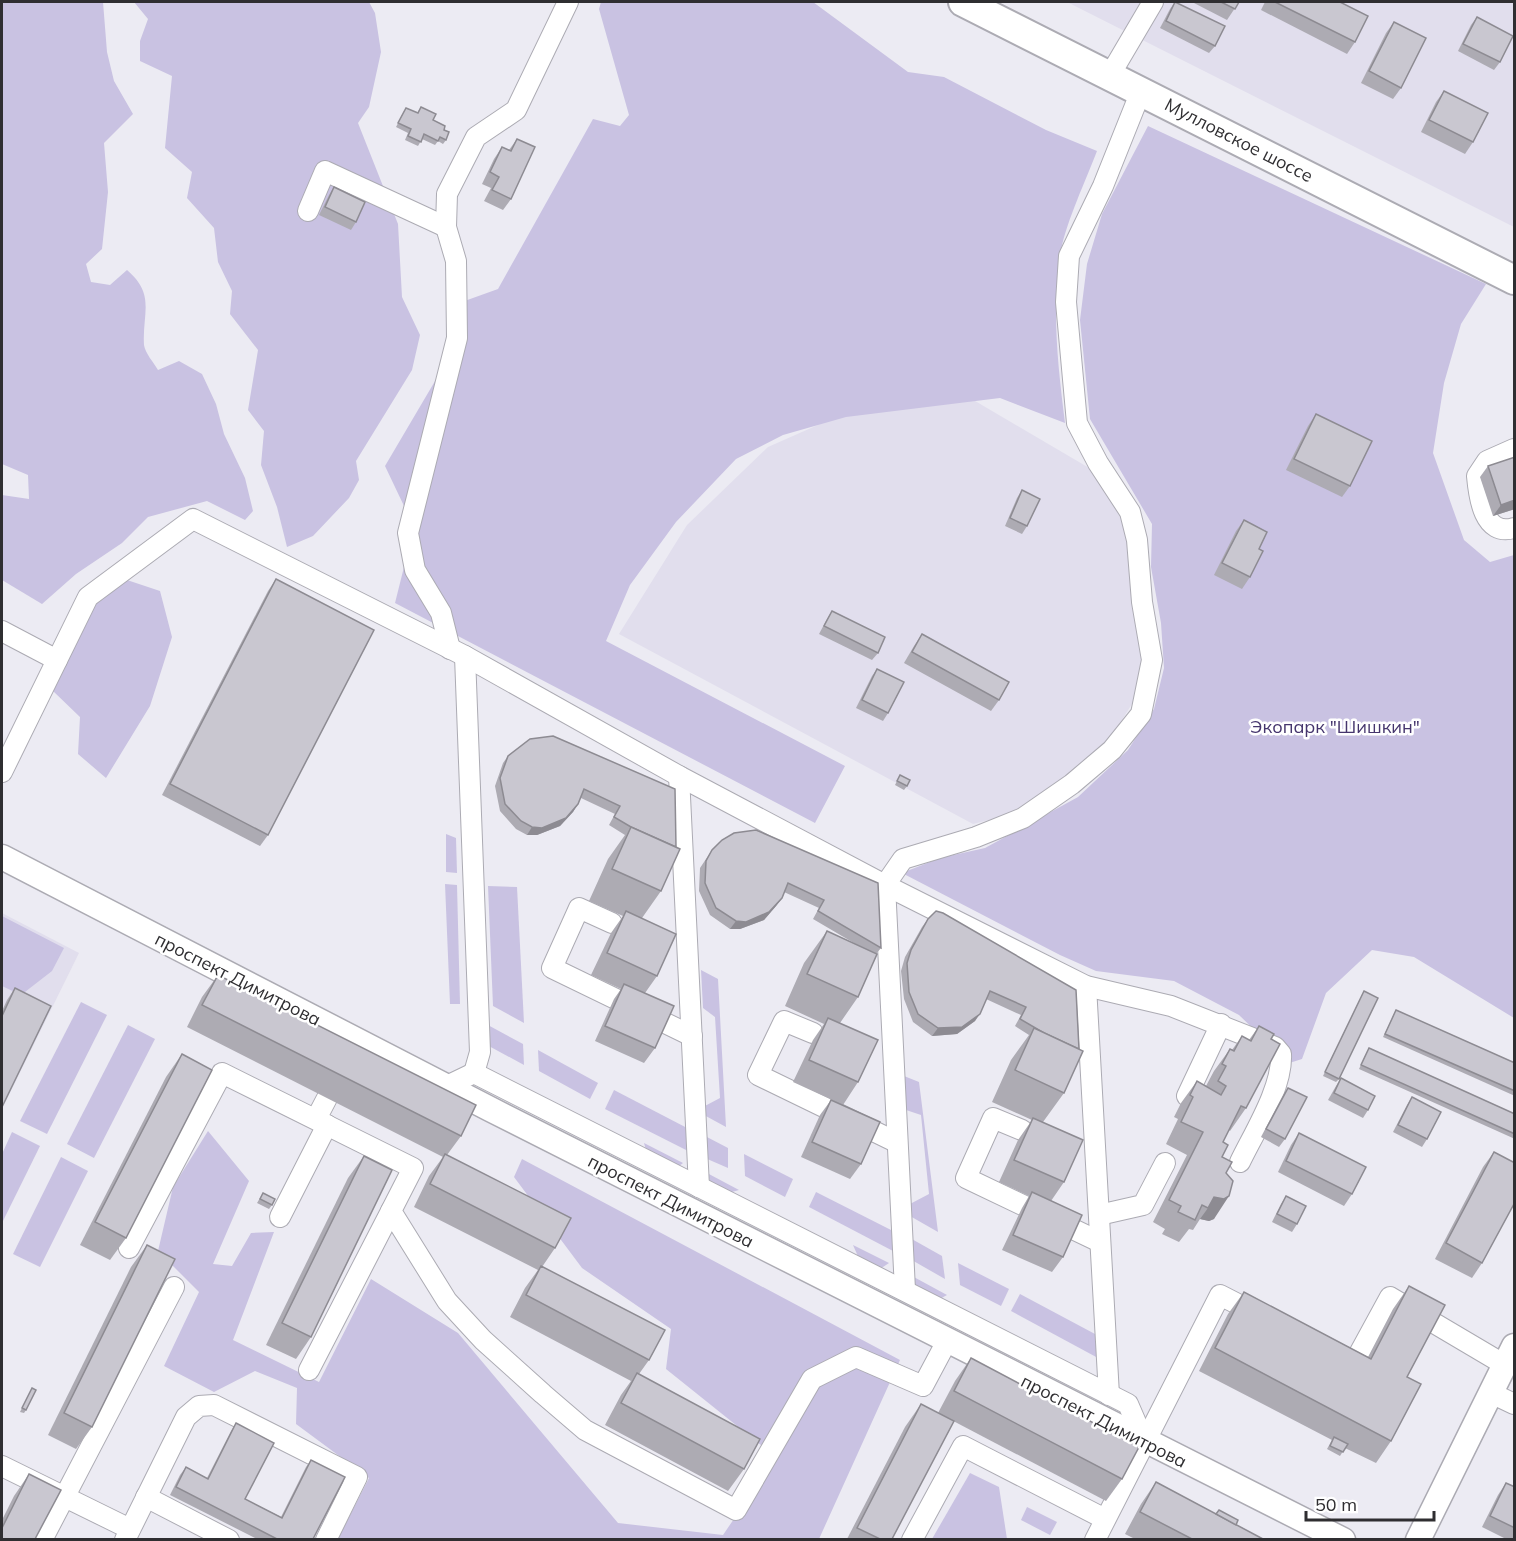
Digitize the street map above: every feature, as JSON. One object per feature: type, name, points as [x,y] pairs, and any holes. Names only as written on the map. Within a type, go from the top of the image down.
[{"type":"highway","name":"Мулловское шоссе","points":[[963,2],[1002,13],[1110,75],[1515,280]]},
{"type":"main road","name":"проспект Димитрова","points":[[2,857],[352,1049],[447,1086],[1144,1441],[1343,1539]]},
{"type":"main road","points":[[1418,1539],[1510,1355]]},
{"type":"lane","points":[[447,1086],[474,1073],[480,1052],[457,653],[441,613],[415,570],[408,533],[457,338],[456,261],[446,227],[447,194],[476,137],[516,110],[568,2]]},
{"type":"lane","points":[[1110,75],[1153,2]]},
{"type":"lane","points":[[905,1290],[885,885],[903,860],[976,837],[1023,818],[1072,784],[1112,750],[1141,714],[1152,660],[1142,602],[1137,540],[1130,512],[1098,463],[1077,423],[1066,302],[1069,256],[1103,186],[1141,91]]},
{"type":"lane","points":[[308,211],[325,171],[446,227]]},
{"type":"lane","points":[[1515,449],[1487,461],[1477,476],[1478,494],[1491,525],[1499,530],[1515,528]]},
{"type":"lane","points":[[2,772],[88,597],[193,519],[457,653],[679,776],[885,885],[1086,986],[1171,1006],[1275,1047],[1281,1054],[1281,1067],[1270,1100],[1240,1162]]},
{"type":"lane","points":[[2,631],[57,660]]},
{"type":"lane","points":[[679,776],[699,1187]]},
{"type":"lane","points":[[612,922],[579,908],[552,968],[692,1036]]},
{"type":"lane","points":[[1086,986],[1109,1395]]},
{"type":"lane","points":[[813,1033],[784,1021],[758,1075],[896,1142]]},
{"type":"lane","points":[[1187,1096],[1221,1024]]},
{"type":"lane","points":[[129,1248],[222,1073],[413,1168],[309,1370]]},
{"type":"lane","points":[[474,1073],[1128,1404],[1144,1441]]},
{"type":"lane","points":[[280,1217],[322,1122],[327,1098]]},
{"type":"lane","points":[[1022,1130],[993,1118],[966,1178],[1100,1242]]},
{"type":"lane","points":[[1099,1215],[1143,1205],[1166,1163]]},
{"type":"lane","points":[[391,1211],[447,1301],[483,1340],[543,1394],[585,1430],[736,1510],[812,1379],[856,1358],[923,1386],[947,1341]]},
{"type":"lane","points":[[42,1539],[174,1287]]},
{"type":"lane","points":[[1096,1539],[1220,1295],[1271,1322]]},
{"type":"lane","points":[[1323,1348],[1354,1363],[1390,1297],[1510,1355]]},
{"type":"lane","points":[[1491,1393],[1515,1404]]},
{"type":"lane","points":[[2,1466],[63,1497],[127,1534],[186,1417],[199,1406],[214,1405],[357,1477],[326,1539]]},
{"type":"lane","points":[[912,1539],[963,1446],[1105,1519]]},
{"type":"lane","points":[[146,1497],[230,1539]]},
{"type":"shaded area","points":[[1067,2],[1514,2],[1514,227]]},
{"type":"shaded area","points":[[931,375],[1096,472],[1124,513],[1144,660],[1138,694],[1106,746],[1048,794],[1012,814],[973,824],[619,634],[687,525],[768,447]]},
{"type":"shaded area","points":[[2,913],[79,953],[2,1109]]},
{"type":"green space","points":[[2,2],[103,2],[107,52],[114,81],[133,114],[104,143],[108,192],[102,249],[86,264],[91,282],[110,285],[127,270],[136,279],[145,296],[144,345],[146,351],[158,370],[179,361],[202,374],[216,404],[224,434],[245,478],[253,511],[245,520],[207,501],[148,517],[122,543],[76,574],[42,604],[2,580],[2,495],[29,499],[28,475],[2,464]]},
{"type":"green space","points":[[134,2],[369,2],[375,13],[381,52],[369,107],[358,123],[398,224],[402,297],[420,335],[412,370],[356,461],[359,480],[349,498],[313,536],[287,547],[277,507],[261,465],[264,431],[248,410],[258,350],[230,314],[232,291],[218,262],[214,228],[187,198],[192,172],[165,148],[172,76],[140,61],[140,41],[148,19]]},
{"type":"green space","points":[[601,2],[813,2],[908,72],[944,77],[1046,130],[1097,151],[1068,226],[1058,272],[1057,337],[1065,423],[1000,398],[846,417],[783,435],[736,459],[676,522],[630,585],[606,641],[845,766],[815,823],[395,603],[414,527],[385,466],[448,359],[459,303],[498,289],[593,119],[620,126],[629,115],[599,9]]},
{"type":"green space","name":"Экопарк \"Шишкин\"","points":[[1148,126],[1486,284],[1461,324],[1444,383],[1433,453],[1464,540],[1490,562],[1514,555],[1514,1018],[1414,957],[1372,950],[1326,993],[1302,1059],[1283,1065],[1271,1046],[1239,1015],[1174,981],[1096,971],[1060,955],[902,873],[940,858],[985,848],[1078,797],[1128,750],[1154,709],[1164,668],[1161,623],[1151,567],[1152,524],[1090,419],[1080,320],[1087,264],[1102,214]]},
{"type":"green space","points":[[124,579],[160,591],[172,637],[150,706],[106,778],[78,754],[80,717],[53,691],[94,601]]},
{"type":"green space","points":[[446,834],[456,838],[457,873],[446,872]]},
{"type":"green space","points":[[445,884],[457,885],[460,1004],[450,1004]]},
{"type":"green space","points":[[488,886],[517,887],[524,1023],[493,1006]]},
{"type":"green space","points":[[2,916],[64,948],[52,971],[21,995],[2,986]]},
{"type":"green space","points":[[701,970],[718,979],[726,1127],[704,1115],[703,1107],[720,1098],[715,1017],[703,1008]]},
{"type":"green space","points":[[81,1002],[107,1015],[47,1134],[20,1121]]},
{"type":"green space","points":[[486,1024],[523,1044],[524,1065],[487,1045]]},
{"type":"green space","points":[[128,1025],[155,1039],[94,1158],[67,1144]]},
{"type":"green space","points":[[538,1050],[598,1083],[590,1099],[539,1071]]},
{"type":"green space","points":[[904,1076],[919,1082],[938,1232],[910,1216],[910,1204],[929,1194],[921,1115],[906,1110]]},
{"type":"green space","points":[[614,1090],[689,1129],[690,1152],[605,1109]]},
{"type":"green space","points":[[208,1131],[249,1181],[213,1264],[232,1266],[251,1233],[274,1232],[233,1340],[319,1382],[371,1279],[458,1333],[618,1523],[723,1535],[776,1457],[666,1369],[671,1329],[582,1268],[514,1177],[522,1159],[900,1360],[819,1539],[338,1539],[369,1478],[296,1424],[297,1388],[255,1371],[214,1392],[164,1366],[199,1292],[158,1251],[173,1187]]},
{"type":"green space","points":[[12,1132],[40,1146],[2,1223],[2,1154]]},
{"type":"green space","points":[[705,1136],[728,1148],[728,1168],[705,1158]]},
{"type":"green space","points":[[644,1143],[683,1163],[679,1166],[648,1157]]},
{"type":"green space","points":[[744,1154],[793,1179],[785,1197],[745,1176]]},
{"type":"green space","points":[[61,1157],[88,1171],[40,1267],[13,1254]]},
{"type":"green space","points":[[707,1173],[739,1190],[725,1194],[712,1186]]},
{"type":"green space","points":[[816,1192],[893,1231],[893,1251],[809,1207]]},
{"type":"green space","points":[[910,1238],[942,1256],[945,1279],[910,1259]]},
{"type":"green space","points":[[853,1245],[889,1263],[880,1269],[860,1261]]},
{"type":"green space","points":[[958,1263],[1009,1289],[1001,1306],[960,1285]]},
{"type":"green space","points":[[912,1276],[947,1295],[938,1300],[914,1287]]},
{"type":"green space","points":[[1020,1294],[1095,1334],[1098,1358],[1011,1311]]},
{"type":"green space","points":[[970,1473],[999,1487],[1007,1539],[932,1539]]},
{"type":"green space","points":[[1027,1507],[1057,1522],[1050,1535],[1021,1520]]},
{"type":"building","points":[[1175,2],[1225,26],[1215,46],[1166,21]]},
{"type":"building","points":[[1221,2],[1239,2],[1235,9]]},
{"type":"building","points":[[1275,2],[1340,2],[1368,16],[1355,42]]},
{"type":"building","points":[[1477,17],[1513,36],[1500,62],[1463,44]]},
{"type":"building","points":[[1394,22],[1426,38],[1401,88],[1369,71]]},
{"type":"building","points":[[1444,91],[1488,113],[1473,142],[1429,120]]},
{"type":"building","points":[[421,107],[436,114],[433,120],[445,126],[444,130],[449,132],[446,140],[440,137],[438,141],[424,134],[421,142],[408,136],[411,129],[398,123],[406,108],[418,113]]},
{"type":"building","points":[[517,139],[535,147],[511,199],[492,190],[499,177],[490,172],[502,147],[511,151]]},
{"type":"building","points":[[334,187],[365,202],[356,222],[325,207]]},
{"type":"building","points":[[1316,414],[1372,441],[1350,486],[1294,459]]},
{"type":"building","points":[[1515,457],[1515,500],[1501,505],[1488,466]]},
{"type":"building","points":[[1022,490],[1040,499],[1027,526],[1010,518]]},
{"type":"building","points":[[1244,520],[1267,532],[1259,549],[1263,551],[1250,577],[1222,563]]},
{"type":"building","points":[[276,579],[374,630],[268,835],[170,784]]},
{"type":"building","points":[[832,611],[885,637],[878,653],[824,626]]},
{"type":"building","points":[[922,634],[1009,682],[999,700],[912,652]]},
{"type":"building","points":[[877,669],[904,682],[888,713],[862,700]]},
{"type":"building","points":[[553,736],[675,789],[676,847],[614,817],[620,806],[584,789],[578,804],[566,818],[542,828],[532,827],[521,821],[505,804],[500,778],[508,756],[530,739]]},
{"type":"building","points":[[900,775],[910,780],[907,786],[897,781]]},
{"type":"building","points":[[631,827],[680,849],[661,891],[612,869]]},
{"type":"building","points":[[756,830],[878,883],[881,948],[818,911],[824,900],[788,883],[782,898],[769,912],[746,922],[736,921],[716,908],[705,883],[706,861],[712,850],[722,840],[734,833]]},
{"type":"building","points":[[626,911],[676,934],[657,976],[607,953]]},
{"type":"building","points":[[936,911],[1076,990],[1079,1049],[1020,1019],[1026,1007],[990,991],[980,1014],[962,1027],[938,1028],[918,1014],[909,992],[907,963],[911,950],[928,919]]},
{"type":"building","points":[[827,931],[877,954],[858,997],[807,974]]},
{"type":"building","points":[[218,975],[476,1105],[461,1136],[202,1005]]},
{"type":"building","points":[[624,984],[674,1006],[655,1048],[605,1026]]},
{"type":"building","points":[[15,988],[51,1006],[2,1107],[2,1016]]},
{"type":"building","points":[[1364,991],[1378,998],[1339,1079],[1325,1072]]},
{"type":"building","points":[[1396,1010],[1515,1063],[1515,1091],[1385,1034]]},
{"type":"building","points":[[828,1018],[878,1040],[858,1082],[809,1060]]},
{"type":"building","points":[[1259,1026],[1274,1034],[1271,1039],[1280,1044],[1246,1108],[1241,1106],[1223,1142],[1228,1145],[1222,1157],[1232,1162],[1226,1173],[1233,1181],[1229,1196],[1224,1199],[1214,1197],[1208,1208],[1202,1205],[1195,1220],[1178,1212],[1181,1206],[1169,1200],[1203,1132],[1181,1122],[1193,1097],[1190,1095],[1197,1081],[1221,1095],[1226,1086],[1218,1081],[1226,1066],[1222,1064],[1230,1049],[1234,1051],[1242,1036],[1251,1041]]},
{"type":"building","points":[[1034,1028],[1083,1051],[1064,1093],[1015,1070]]},
{"type":"building","points":[[1369,1048],[1515,1114],[1515,1134],[1361,1065]]},
{"type":"building","points":[[182,1054],[212,1070],[126,1238],[95,1222]]},
{"type":"building","points":[[1341,1078],[1375,1096],[1368,1110],[1334,1093]]},
{"type":"building","points":[[1288,1088],[1307,1097],[1285,1139],[1266,1129]]},
{"type":"building","points":[[1412,1097],[1441,1112],[1427,1139],[1398,1125]]},
{"type":"building","points":[[831,1100],[880,1122],[861,1164],[812,1142]]},
{"type":"building","points":[[1033,1118],[1083,1140],[1064,1182],[1014,1160]]},
{"type":"building","points":[[1299,1133],[1366,1167],[1352,1194],[1286,1161]]},
{"type":"building","points":[[1494,1152],[1515,1163],[1515,1202],[1482,1263],[1446,1243]]},
{"type":"building","points":[[445,1154],[571,1218],[555,1248],[430,1184]]},
{"type":"building","points":[[364,1156],[392,1170],[311,1337],[282,1323]]},
{"type":"building","points":[[1032,1192],[1082,1215],[1063,1257],[1013,1235]]},
{"type":"building","points":[[263,1193],[275,1199],[272,1205],[260,1199]]},
{"type":"building","points":[[1286,1196],[1306,1206],[1297,1224],[1277,1214]]},
{"type":"building","points":[[147,1245],[175,1259],[92,1427],[64,1413]]},
{"type":"building","points":[[541,1266],[665,1330],[649,1360],[526,1295]]},
{"type":"building","points":[[1409,1286],[1445,1305],[1407,1377],[1421,1384],[1391,1441],[1215,1348],[1244,1292],[1371,1359]]},
{"type":"building","points":[[971,1358],[1139,1447],[1122,1479],[954,1391]]},
{"type":"building","points":[[637,1373],[760,1439],[744,1469],[621,1403]]},
{"type":"building","points":[[32,1388],[36,1390],[26,1410],[22,1408]]},
{"type":"building","points":[[921,1404],[954,1421],[892,1539],[880,1539],[857,1528]]},
{"type":"building","points":[[236,1423],[274,1443],[245,1499],[282,1518],[311,1460],[345,1477],[313,1539],[277,1539],[176,1487],[186,1467],[208,1479]]},
{"type":"building","points":[[1334,1437],[1348,1444],[1343,1452],[1330,1446]]},
{"type":"building","points":[[29,1474],[61,1490],[35,1539],[2,1539],[2,1528]]},
{"type":"building","points":[[1156,1482],[1263,1539],[1192,1539],[1140,1512]]},
{"type":"building","points":[[1506,1483],[1515,1487],[1515,1528],[1490,1516]]},
{"type":"building","points":[[1219,1510],[1238,1520],[1236,1525],[1216,1514]]}]
